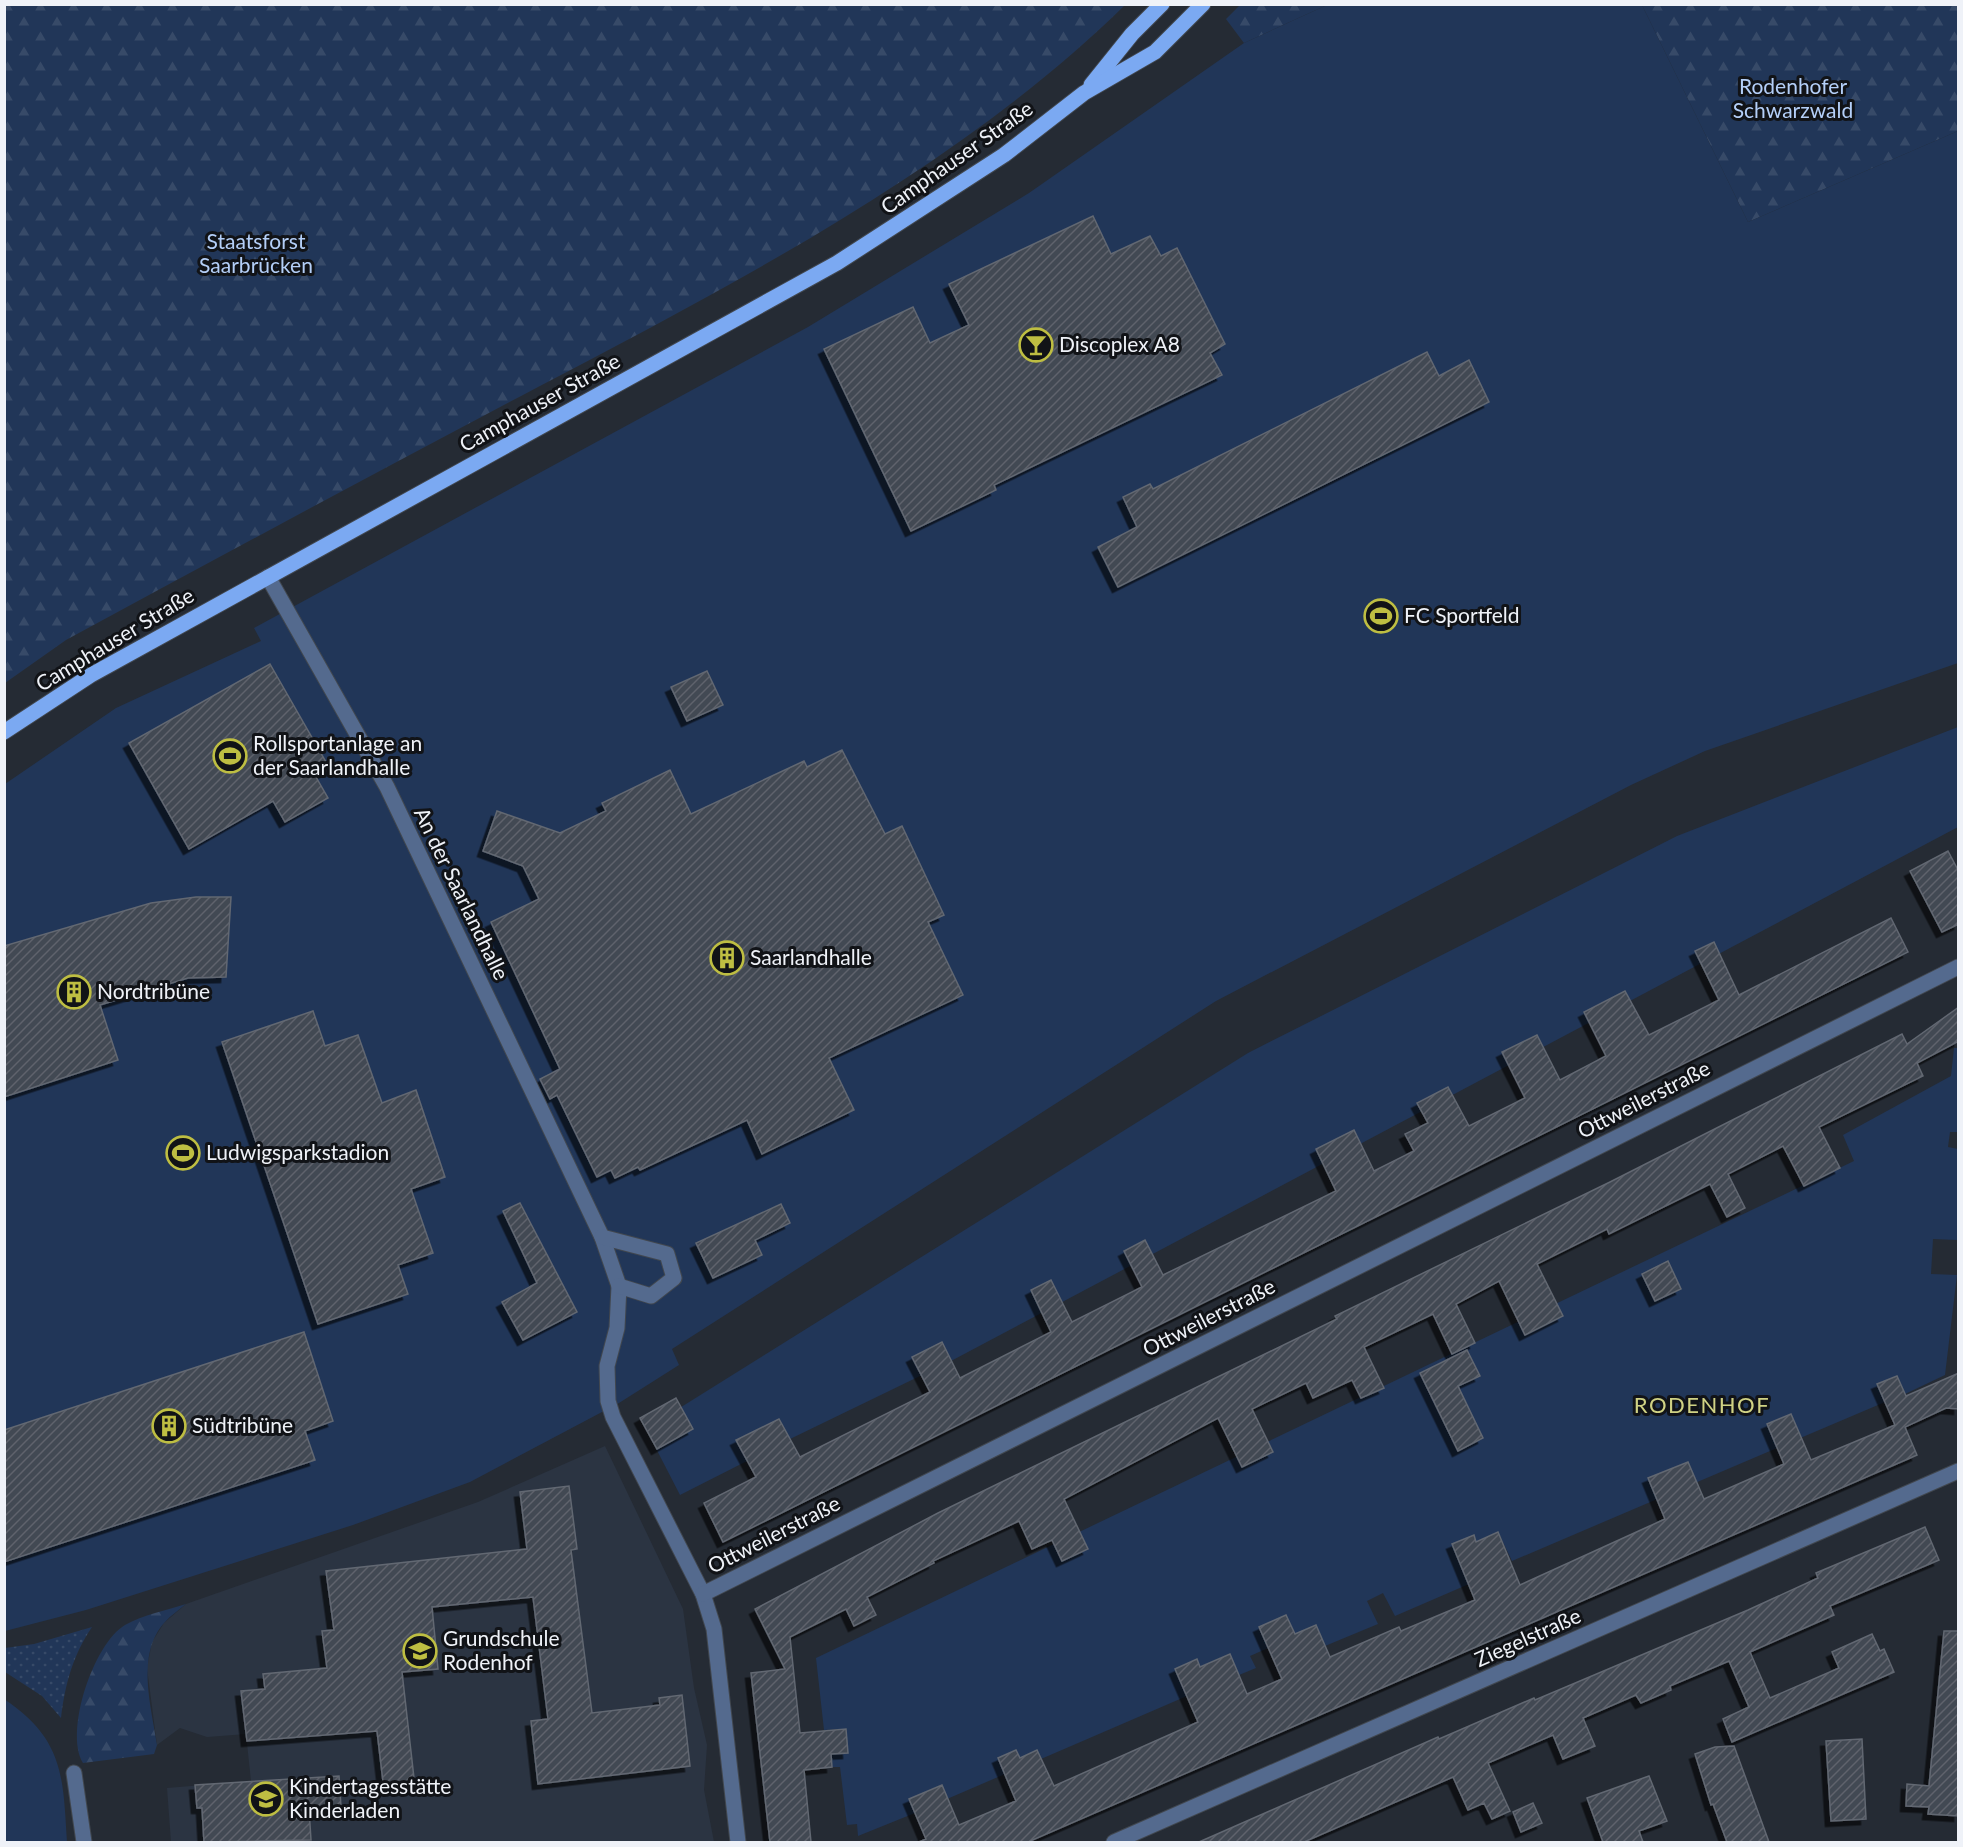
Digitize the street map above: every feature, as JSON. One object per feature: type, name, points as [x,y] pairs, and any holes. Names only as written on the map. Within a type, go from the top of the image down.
[{"type":"main road","name":"Camphauser Straße","points":[[1084,93],[1132,34],[1162,4]]},
{"type":"main road","name":"Camphauser Straße","points":[[4,732],[91,675],[837,263],[986,168],[1084,93],[1155,52],[1203,4]]},
{"type":"street","name":"An der Saarlandhalle","points":[[268,578],[387,787],[602,1237],[619,1286],[617,1328],[607,1366],[608,1401],[613,1417],[704,1594]]},
{"type":"street","name":"Ottweilerstraße","points":[[738,1842],[714,1629],[704,1594],[1959,967]]},
{"type":"street","points":[[602,1237],[667,1254],[674,1278],[651,1296],[619,1286]]},
{"type":"street","name":"Ziegelstraße","points":[[1114,1842],[1959,1471]]},
{"type":"street","points":[[74,1773],[84,1842]]},
{"type":"shaded area","name":"Grundschule Rodenhof","points":[[605,1446],[683,1609],[694,1688],[707,1745],[704,1790],[714,1842],[171,1842],[167,1788],[251,1781],[246,1734],[207,1737],[180,1728],[157,1745],[147,1668],[152,1642],[164,1623],[186,1604],[478,1502]]},
{"type":"green space","name":"Staatsforst Saarbrücken","points":[[5,4],[1125,5],[1061,63],[993,117],[921,168],[846,216],[692,305],[66,640],[5,683]]},
{"type":"green space","points":[[1240,5],[1327,5],[1244,43],[1226,19]]},
{"type":"green space","points":[[1327,5],[1642,5],[1748,222],[1958,131],[1958,663],[1705,751],[1631,785],[1216,1001],[672,1349],[679,1365],[619,1403],[470,1482],[353,1525],[86,1610],[5,1631],[5,784],[116,708],[261,641],[254,628],[808,327],[1029,193],[1244,43]]},
{"type":"green space","name":"Rodenhofer Schwarzwald","points":[[1642,5],[1958,5],[1958,131],[1748,222]]},
{"type":"green space","points":[[1958,727],[1958,827],[951,1361],[790,1439],[779,1419],[737,1440],[747,1461],[680,1495],[646,1429],[1248,1053],[1677,836]]},
{"type":"green space","points":[[1954,1048],[1958,1048],[1958,1132],[1950,1132],[1948,1147],[1958,1149],[1957,1240],[1933,1239],[1931,1274],[1957,1275],[1945,1375],[1905,1394],[1897,1376],[1877,1384],[1885,1402],[1512,1561],[1498,1532],[1482,1539],[1483,1558],[1474,1536],[1469,1584],[1395,1616],[1383,1593],[1367,1601],[1378,1624],[1325,1646],[1295,1634],[1286,1616],[1259,1627],[1268,1648],[1250,1656],[1256,1668],[1239,1675],[1229,1654],[1200,1667],[1197,1660],[1187,1696],[1041,1759],[1037,1750],[1020,1758],[1016,1750],[998,1758],[1005,1774],[947,1799],[909,1799],[915,1813],[858,1836],[857,1824],[847,1825],[840,1767],[832,1767],[831,1754],[847,1753],[846,1729],[824,1730],[816,1658],[1854,1161],[1843,1135],[1951,1076]]},
{"type":"green space","points":[[186,1604],[165,1622],[150,1650],[149,1698],[157,1745],[154,1754],[83,1763],[78,1749],[77,1730],[80,1710],[93,1668],[103,1650],[114,1635],[132,1621]]},
{"type":"green space","points":[[92,1627],[71,1670],[61,1718],[42,1696],[5,1672],[5,1648],[34,1644]]},
{"type":"green space","points":[[4,1699],[39,1729],[49,1745],[61,1779],[67,1842],[5,1842]]},
{"type":"building","points":[[1093,216],[1111,254],[1150,236],[1161,256],[1177,248],[1225,344],[1210,353],[1222,375],[994,485],[996,490],[911,531],[824,349],[913,307],[930,343],[969,325],[949,284]]},
{"type":"building","points":[[1427,352],[1439,376],[1469,360],[1489,402],[1118,587],[1098,547],[1137,527],[1123,497],[1150,484],[1153,489]]},
{"type":"building","name":"Rollsportanlage an der Saarlandhalle","points":[[270,664],[330,769],[316,777],[328,798],[285,822],[273,801],[189,849],[129,743]]},
{"type":"building","points":[[707,671],[723,705],[687,721],[671,687]]},
{"type":"building","name":"Saarlandhalle","points":[[842,750],[885,834],[902,826],[944,915],[928,922],[963,995],[829,1058],[854,1110],[762,1154],[747,1120],[640,1170],[638,1167],[615,1178],[611,1170],[597,1177],[557,1095],[550,1099],[540,1079],[560,1069],[491,922],[539,899],[523,866],[483,851],[497,811],[560,833],[606,811],[602,803],[670,770],[691,814],[804,761],[807,767]]},
{"type":"building","points":[[1948,851],[1959,872],[1959,924],[1942,932],[1910,871]]},
{"type":"building","name":"Nordtribüne","points":[[196,897],[231,897],[226,977],[188,978],[100,1005],[118,1060],[4,1097],[4,946],[151,903]]},
{"type":"building","points":[[1891,918],[1908,952],[723,1542],[704,1503],[756,1477],[736,1440],[779,1419],[800,1457],[930,1392],[912,1357],[942,1342],[960,1378],[1051,1332],[1031,1290],[1051,1280],[1072,1322],[1142,1287],[1124,1251],[1145,1240],[1163,1275],[1336,1191],[1316,1149],[1354,1130],[1374,1171],[1414,1151],[1405,1134],[1428,1123],[1417,1103],[1448,1087],[1469,1126],[1525,1098],[1502,1052],[1537,1035],[1560,1080],[1606,1056],[1584,1012],[1625,991],[1649,1035],[1719,1000],[1695,951],[1714,942],[1739,995]]},
{"type":"building","points":[[1959,1007],[1959,1041],[1917,1063],[1923,1076],[1819,1127],[1840,1168],[1804,1186],[1783,1146],[1728,1174],[1745,1208],[1727,1217],[1710,1184],[1609,1234],[1607,1229],[1537,1264],[1563,1316],[1525,1335],[1499,1281],[1456,1304],[1475,1343],[1452,1354],[1433,1314],[1364,1347],[1384,1388],[1361,1398],[1352,1380],[1313,1398],[1306,1383],[1252,1409],[1273,1452],[1242,1467],[1218,1418],[1064,1499],[1088,1549],[1062,1561],[1052,1540],[1032,1549],[1019,1521],[933,1561],[934,1563],[867,1597],[876,1615],[854,1626],[846,1609],[790,1637],[800,1733],[846,1729],[848,1753],[831,1754],[832,1767],[804,1770],[811,1842],[770,1842],[751,1673],[785,1669],[755,1609],[938,1513],[1337,1319],[1335,1316],[1610,1182],[1902,1034],[1907,1044]]},
{"type":"building","points":[[313,1011],[325,1046],[358,1035],[382,1103],[416,1090],[445,1177],[411,1189],[433,1253],[398,1265],[408,1294],[318,1324],[222,1042]]},
{"type":"building","points":[[520,1203],[577,1312],[523,1340],[502,1302],[537,1283],[503,1211]]},
{"type":"building","points":[[781,1204],[790,1223],[755,1240],[762,1255],[713,1278],[696,1243]]},
{"type":"building","points":[[1668,1261],[1681,1289],[1655,1301],[1642,1274]]},
{"type":"building","name":"Südtribüne","points":[[304,1332],[333,1421],[305,1431],[315,1460],[4,1562],[4,1430]]},
{"type":"building","points":[[1467,1350],[1480,1376],[1458,1386],[1483,1438],[1458,1451],[1420,1373]]},
{"type":"building","points":[[1959,1373],[1959,1409],[1946,1408],[1905,1427],[1917,1455],[1028,1842],[919,1842],[926,1839],[909,1799],[942,1785],[959,1825],[1016,1801],[998,1758],[1016,1750],[1020,1758],[1037,1750],[1054,1786],[1198,1722],[1175,1669],[1197,1659],[1200,1667],[1230,1654],[1247,1694],[1282,1679],[1259,1627],[1286,1615],[1295,1634],[1316,1625],[1330,1657],[1399,1627],[1401,1631],[1475,1600],[1452,1544],[1474,1535],[1476,1542],[1498,1532],[1520,1585],[1665,1519],[1648,1478],[1688,1462],[1704,1499],[1784,1464],[1767,1424],[1791,1414],[1811,1460],[1895,1425],[1877,1384],[1897,1376],[1906,1396]]},
{"type":"building","points":[[676,1398],[693,1429],[657,1449],[640,1418]]},
{"type":"building","points":[[569,1486],[577,1549],[571,1550],[592,1713],[660,1705],[659,1698],[682,1695],[690,1766],[538,1784],[531,1721],[548,1719],[533,1597],[432,1607],[438,1669],[402,1672],[415,1787],[384,1790],[377,1731],[247,1741],[241,1691],[265,1689],[263,1674],[327,1668],[322,1631],[334,1630],[326,1571],[527,1549],[520,1492]]},
{"type":"building","points":[[1925,1527],[1939,1560],[1830,1606],[1834,1615],[1750,1652],[1770,1698],[1839,1668],[1832,1652],[1872,1634],[1880,1651],[1884,1649],[1894,1672],[1732,1742],[1723,1719],[1749,1707],[1729,1661],[1670,1686],[1671,1690],[1641,1703],[1636,1695],[1583,1718],[1595,1746],[1563,1759],[1553,1735],[1488,1763],[1510,1811],[1492,1819],[1484,1803],[1468,1810],[1453,1777],[1304,1842],[1199,1842],[1438,1737],[1439,1739],[1534,1698],[1535,1700],[1748,1610],[1818,1578],[1816,1573]]},
{"type":"building","points":[[1944,1631],[1959,1631],[1959,1816],[1928,1814],[1929,1807],[1906,1806],[1907,1784],[1929,1786]]},
{"type":"building","points":[[1862,1739],[1866,1819],[1831,1821],[1826,1741]]},
{"type":"building","points":[[1734,1746],[1769,1842],[1727,1842],[1713,1804],[1711,1805],[1695,1754],[1715,1747]]},
{"type":"building","points":[[339,1776],[341,1807],[309,1809],[311,1840],[204,1842],[202,1808],[197,1808],[195,1785]]},
{"type":"building","points":[[1649,1776],[1667,1821],[1639,1831],[1643,1842],[1603,1842],[1587,1798]]},
{"type":"building","points":[[1533,1803],[1542,1823],[1521,1832],[1513,1812]]},
{"type":"place","name":"Discoplex A8","points":[[1036,345]]},
{"type":"place","name":"FC Sportfeld","points":[[1381,616]]},
{"type":"place","name":"Rollsportanlage an der Saarlandhalle","points":[[230,756]]},
{"type":"place","name":"Saarlandhalle","points":[[727,958]]},
{"type":"place","name":"Nordtribüne","points":[[74,992]]},
{"type":"place","name":"Ludwigsparkstadion","points":[[183,1153]]},
{"type":"place","name":"Südtribüne","points":[[169,1426]]},
{"type":"place","name":"Grundschule Rodenhof","points":[[420,1651]]},
{"type":"place","name":"Kindertagesstätte Kinderladen","points":[[266,1799]]},
{"type":"district","name":"RODENHOF","points":[[1702,1405]]}]
